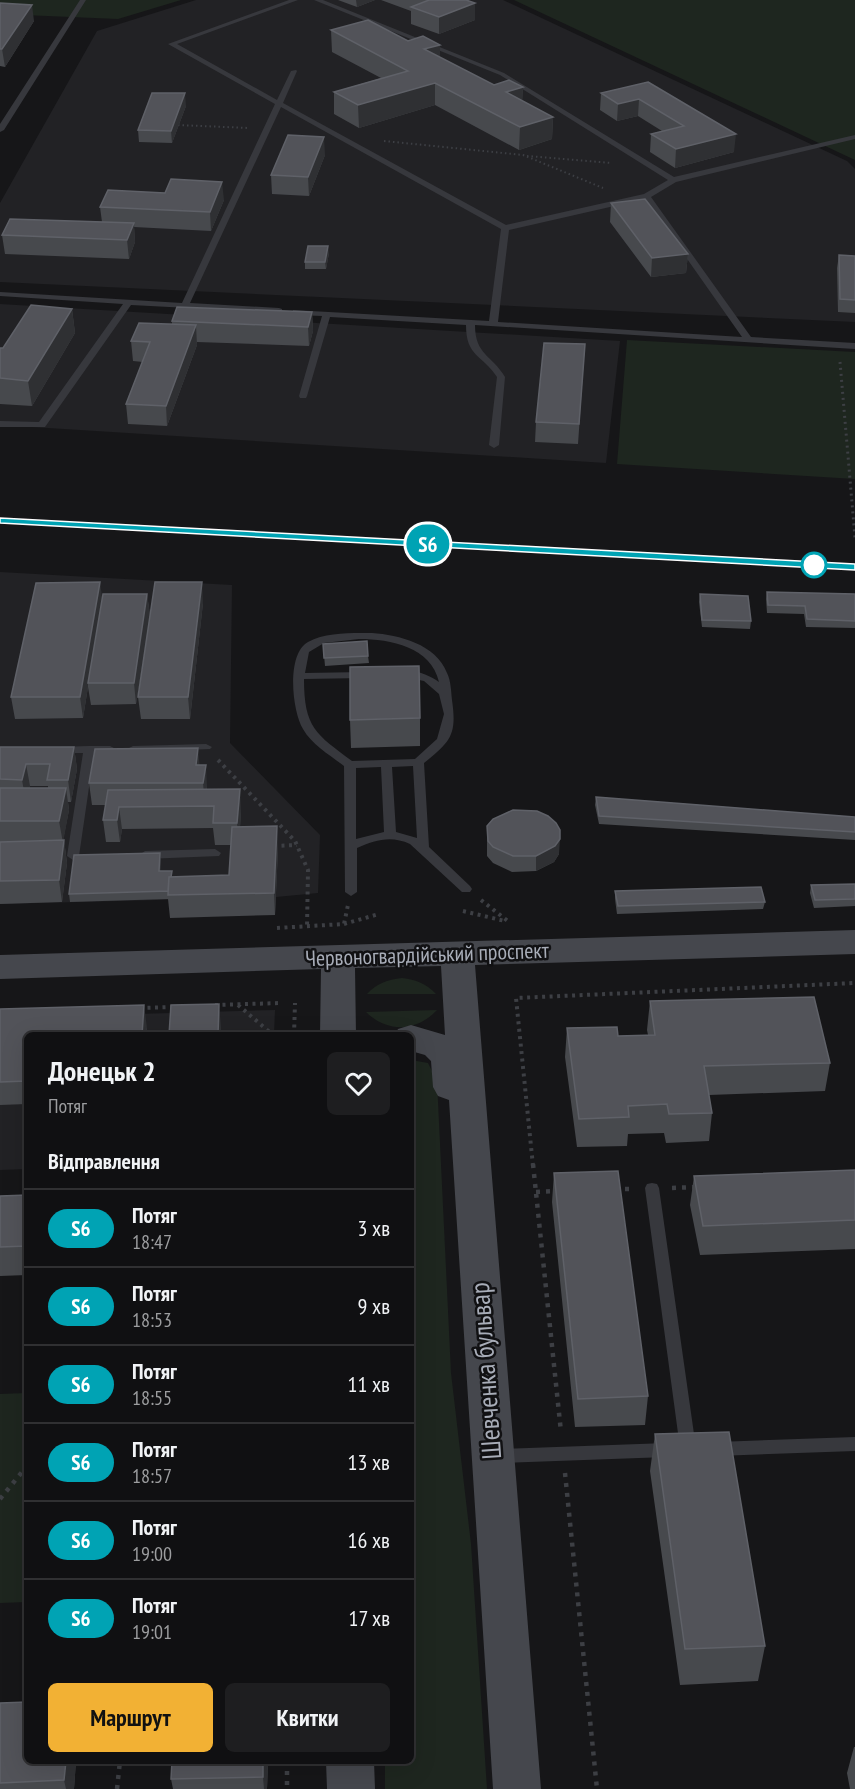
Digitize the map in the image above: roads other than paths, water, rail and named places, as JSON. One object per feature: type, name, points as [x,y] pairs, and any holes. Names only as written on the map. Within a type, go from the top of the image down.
[{"type":"main road","name":"Червоногвардійський проспект","points":[[0,967],[855,942]]},
{"type":"main road","name":"Шевченка бульвар","points":[[457,953],[491,1456],[517,1789]]},
{"type":"main road","points":[[338,957],[338,1032]]},
{"type":"main road","points":[[414,1039],[437,1045],[449,1057],[466,1320],[488,1413]]},
{"type":"main road","points":[[350,1764],[351,1789]]},
{"type":"lane","points":[[0,130],[83,0]]},
{"type":"lane","points":[[295,0],[171,44],[505,228],[647,196],[674,180],[855,137]]},
{"type":"lane","points":[[317,0],[502,74],[674,180]]},
{"type":"lane","points":[[185,305],[294,71]]},
{"type":"lane","points":[[647,196],[749,340]]},
{"type":"lane","points":[[493,324],[505,228]]},
{"type":"lane","points":[[0,294],[855,346]]},
{"type":"lane","points":[[0,424],[42,425],[129,302]]},
{"type":"lane","points":[[303,396],[327,314]]},
{"type":"lane","points":[[470,323],[471,342],[483,357],[497,368],[501,377],[494,445]]},
{"type":"lane","points":[[388,637],[408,643],[435,660],[443,674],[448,699],[449,722],[442,742],[418,762],[351,765],[309,733],[298,707],[299,676],[303,651],[314,642],[335,638],[388,637]]},
{"type":"lane","points":[[299,676],[417,674],[433,681],[448,699]]},
{"type":"lane","points":[[44,750],[206,747]]},
{"type":"lane","points":[[73,856],[88,750]]},
{"type":"lane","points":[[418,762],[423,848]]},
{"type":"lane","points":[[386,763],[390,834]]},
{"type":"lane","points":[[351,765],[351,892]]},
{"type":"lane","points":[[351,846],[368,838],[390,834],[411,838],[466,889]]},
{"type":"lane","points":[[132,855],[215,854]]},
{"type":"lane","points":[[652,1188],[688,1450]]},
{"type":"lane","points":[[491,1456],[855,1444]]},
{"type":"railway","points":[[0,521],[855,567]]},
{"type":"train","name":"S6","points":[[0,521],[855,567]]}]
